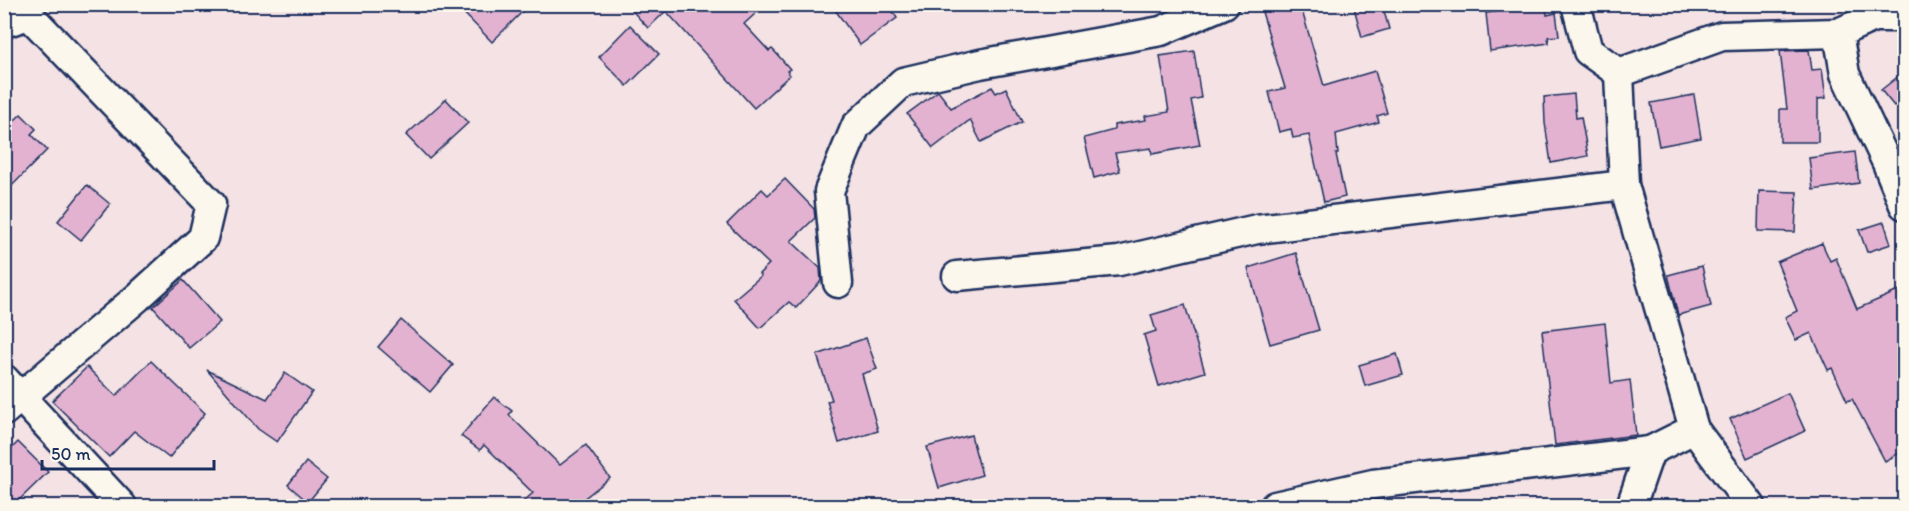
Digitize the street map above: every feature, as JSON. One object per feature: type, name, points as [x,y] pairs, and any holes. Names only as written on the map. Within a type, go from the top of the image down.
[{"type":"street","points":[[838,283],[829,191],[856,126],[903,82],[980,64],[1161,31],[1224,4]]},
{"type":"street","points":[[1575,4],[1588,51],[1619,73]]},
{"type":"street","points":[[21,14],[211,204],[202,238],[138,297],[10,395],[122,507]]},
{"type":"street","points":[[1619,73],[1722,36],[1838,33],[1874,17],[1905,17]]},
{"type":"street","points":[[1838,33],[1845,74],[1905,205]]},
{"type":"street","points":[[1619,73],[1624,185],[1694,429],[1751,507]]},
{"type":"street","points":[[957,276],[1119,261],[1257,230],[1624,185]]},
{"type":"street","points":[[1275,507],[1373,484],[1650,451],[1694,429]]},
{"type":"street","points":[[1631,507],[1634,504],[1650,451]]},
{"type":"building","points":[[455,4],[530,4],[492,42]]},
{"type":"building","points":[[626,4],[766,4],[744,24],[769,51],[772,49],[776,53],[790,69],[787,71],[790,75],[754,108],[666,11],[648,28]]},
{"type":"building","points":[[831,4],[888,4],[897,18],[860,45]]},
{"type":"building","points":[[1285,4],[1300,4],[1324,86],[1375,71],[1387,113],[1377,116],[1379,122],[1336,134],[1338,154],[1336,154],[1345,197],[1324,202],[1309,135],[1293,138],[1291,129],[1279,132],[1269,92],[1285,88],[1262,12]]},
{"type":"building","points":[[1353,4],[1382,4],[1389,29],[1362,37]]},
{"type":"building","points":[[1546,5],[1547,15],[1556,13],[1559,36],[1548,37],[1549,43],[1490,51],[1486,13]]},
{"type":"building","points":[[630,25],[659,54],[627,86],[599,57]]},
{"type":"building","points":[[1809,50],[1812,70],[1822,69],[1826,98],[1818,99],[1818,142],[1780,142],[1780,109],[1787,109],[1780,51]]},
{"type":"building","points":[[1194,51],[1201,98],[1191,100],[1200,145],[1152,154],[1151,148],[1115,153],[1120,171],[1094,178],[1084,138],[1114,130],[1114,125],[1146,120],[1145,116],[1169,112],[1160,56]]},
{"type":"building","points":[[1905,71],[1905,98],[1894,106],[1881,90]]},
{"type":"building","points":[[992,87],[996,93],[1006,88],[1022,122],[981,142],[970,120],[933,148],[907,114],[938,91],[951,108]]},
{"type":"building","points":[[1574,94],[1576,118],[1581,117],[1588,156],[1551,163],[1544,97]]},
{"type":"building","points":[[1694,95],[1701,138],[1659,146],[1651,103]]},
{"type":"building","points":[[446,99],[468,123],[429,159],[406,135]]},
{"type":"building","points":[[4,109],[15,120],[21,114],[36,129],[31,134],[47,150],[4,194]]},
{"type":"building","points":[[1855,152],[1859,183],[1813,190],[1809,158]]},
{"type":"building","points":[[785,179],[814,209],[815,218],[791,241],[820,268],[821,281],[796,308],[789,302],[760,328],[734,299],[761,276],[759,274],[769,264],[727,224],[762,189],[768,195]]},
{"type":"building","points":[[87,185],[110,204],[81,240],[58,221]]},
{"type":"building","points":[[1759,191],[1797,192],[1795,232],[1758,231]]},
{"type":"building","points":[[1884,222],[1891,244],[1867,252],[1859,230]]},
{"type":"building","points":[[1822,243],[1830,261],[1836,258],[1857,309],[1905,288],[1905,450],[1885,461],[1852,399],[1847,401],[1832,368],[1828,370],[1811,333],[1796,340],[1785,317],[1797,311],[1777,262]]},
{"type":"building","points":[[1296,253],[1319,330],[1270,344],[1248,268]]},
{"type":"building","points":[[1702,266],[1711,306],[1678,315],[1668,275]]},
{"type":"building","points":[[183,280],[220,322],[189,348],[153,307]]},
{"type":"building","points":[[1185,305],[1205,372],[1159,386],[1144,335],[1156,331],[1151,315]]},
{"type":"building","points":[[401,320],[453,365],[430,392],[378,347]]},
{"type":"building","points":[[1605,323],[1611,383],[1630,380],[1636,435],[1555,445],[1542,331]]},
{"type":"building","points":[[866,338],[877,369],[862,374],[878,431],[839,443],[827,401],[832,400],[817,355]]},
{"type":"building","points":[[1397,354],[1403,375],[1365,386],[1359,365]]},
{"type":"building","points":[[151,361],[205,413],[169,458],[134,431],[109,457],[52,401],[87,367],[116,396]]},
{"type":"building","points":[[207,370],[267,399],[285,373],[312,392],[277,442],[258,429]]},
{"type":"building","points":[[1788,393],[1805,431],[1747,458],[1730,419]]},
{"type":"building","points":[[494,397],[512,411],[509,415],[560,465],[586,445],[610,478],[573,507],[517,507],[533,493],[484,445],[480,450],[461,436]]},
{"type":"building","points":[[971,435],[982,475],[939,488],[927,447]]},
{"type":"building","points":[[18,442],[48,472],[14,505],[4,495],[4,456]]},
{"type":"building","points":[[306,462],[327,479],[308,502],[288,485]]}]
